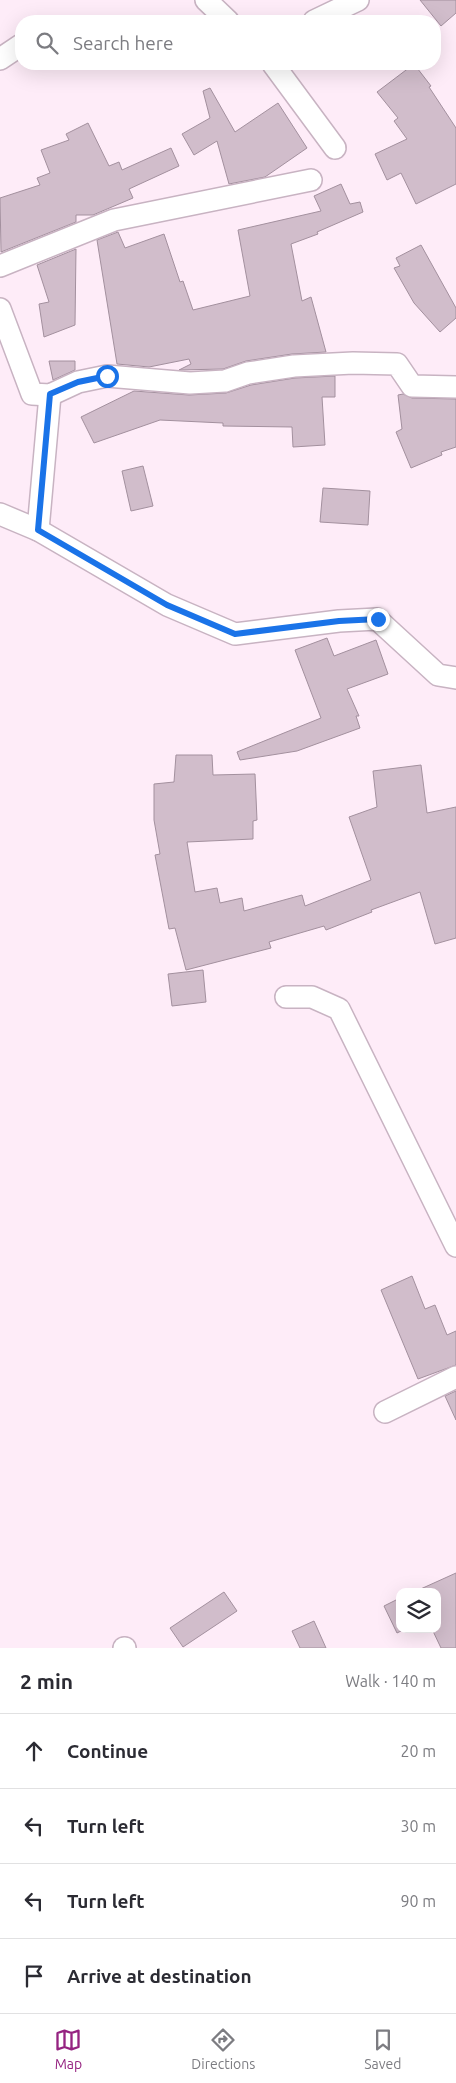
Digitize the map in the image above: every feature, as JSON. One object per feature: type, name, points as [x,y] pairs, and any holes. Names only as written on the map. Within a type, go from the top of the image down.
[{"type":"street","points":[[206,0],[222,15]]},
{"type":"street","points":[[327,15],[358,0]]},
{"type":"street","points":[[0,59],[15,48]]},
{"type":"street","points":[[277,70],[335,148]]},
{"type":"street","points":[[0,266],[114,220],[311,180]]},
{"type":"street","points":[[0,309],[32,394],[50,394],[78,382],[107,376],[190,383],[225,381],[248,373],[294,366],[353,363],[397,364],[412,386],[456,387]]},
{"type":"street","points":[[38,530],[50,394]]},
{"type":"street","points":[[0,514],[38,530],[167,605],[235,634],[339,621],[378,619],[438,675],[456,678]]},
{"type":"street","points":[[286,997],[312,997],[339,1009],[456,1246]]},
{"type":"street","points":[[385,1412],[456,1377]]},
{"type":"building","points":[[420,0],[456,0],[456,13],[441,26],[441,15],[432,15]]},
{"type":"building","points":[[406,70],[419,70],[431,86],[429,87],[456,128],[456,184],[416,204],[401,173],[387,180],[375,154],[407,139],[394,121],[398,118],[377,92]]},
{"type":"building","points":[[210,88],[235,132],[278,103],[307,148],[265,177],[229,184],[217,141],[194,155],[182,134],[210,118],[203,91]]},
{"type":"building","points":[[88,123],[109,166],[119,162],[122,170],[171,148],[179,166],[129,189],[133,198],[93,215],[76,215],[76,222],[1,252],[0,198],[40,185],[37,178],[50,173],[41,150],[69,140],[66,134]]},
{"type":"building","points":[[341,184],[350,204],[360,202],[363,212],[317,232],[318,234],[291,244],[302,301],[311,297],[326,352],[292,354],[246,361],[223,369],[179,370],[191,364],[189,359],[149,367],[117,364],[97,240],[118,232],[125,248],[164,234],[180,282],[183,281],[193,310],[250,296],[238,230],[321,211],[314,196]]},
{"type":"building","points":[[421,245],[456,308],[456,318],[440,332],[414,303],[394,268],[400,266],[396,258]]},
{"type":"building","points":[[76,249],[75,325],[44,337],[39,304],[49,302],[37,265]]},
{"type":"building","points":[[49,361],[75,361],[75,370],[53,380]]},
{"type":"building","points":[[335,376],[335,397],[322,397],[325,445],[293,447],[292,427],[223,426],[223,423],[160,420],[94,443],[81,417],[134,391],[189,395],[226,393],[251,385],[295,378]]},
{"type":"building","points":[[403,394],[412,398],[456,399],[456,447],[441,452],[442,455],[411,468],[396,432],[402,429],[398,395]]},
{"type":"building","points":[[143,466],[153,506],[131,511],[122,471]]},
{"type":"building","points":[[323,488],[370,491],[368,525],[320,522]]},
{"type":"building","points":[[327,638],[334,656],[376,640],[388,674],[347,689],[359,716],[356,716],[360,728],[297,751],[240,760],[237,752],[321,718],[295,650]]},
{"type":"building","points":[[176,755],[212,755],[213,775],[255,774],[257,820],[253,821],[253,839],[187,842],[195,892],[217,888],[220,903],[242,898],[244,911],[302,895],[305,906],[371,880],[349,817],[377,807],[373,771],[421,765],[427,813],[456,807],[456,938],[435,944],[420,892],[371,910],[372,912],[326,930],[324,926],[269,942],[271,948],[186,970],[175,928],[169,929],[155,855],[160,854],[154,820],[154,784],[174,782]]},
{"type":"building","points":[[203,970],[206,1002],[172,1006],[168,974]]},
{"type":"building","points":[[412,1276],[425,1309],[435,1305],[447,1335],[456,1331],[456,1365],[418,1379],[381,1290]]},
{"type":"building","points":[[456,1391],[456,1420],[445,1396]]},
{"type":"building","points":[[456,1573],[456,1648],[441,1648],[434,1633],[441,1633],[441,1588],[423,1588]]},
{"type":"building","points":[[224,1592],[237,1611],[183,1647],[170,1628]]},
{"type":"building","points":[[396,1600],[396,1631],[384,1606]]},
{"type":"building","points":[[314,1621],[326,1648],[300,1648],[292,1631]]},
{"type":"route","points":[[107,376],[78,382],[50,394],[38,530],[167,605],[235,634],[339,621],[378,619]]}]
